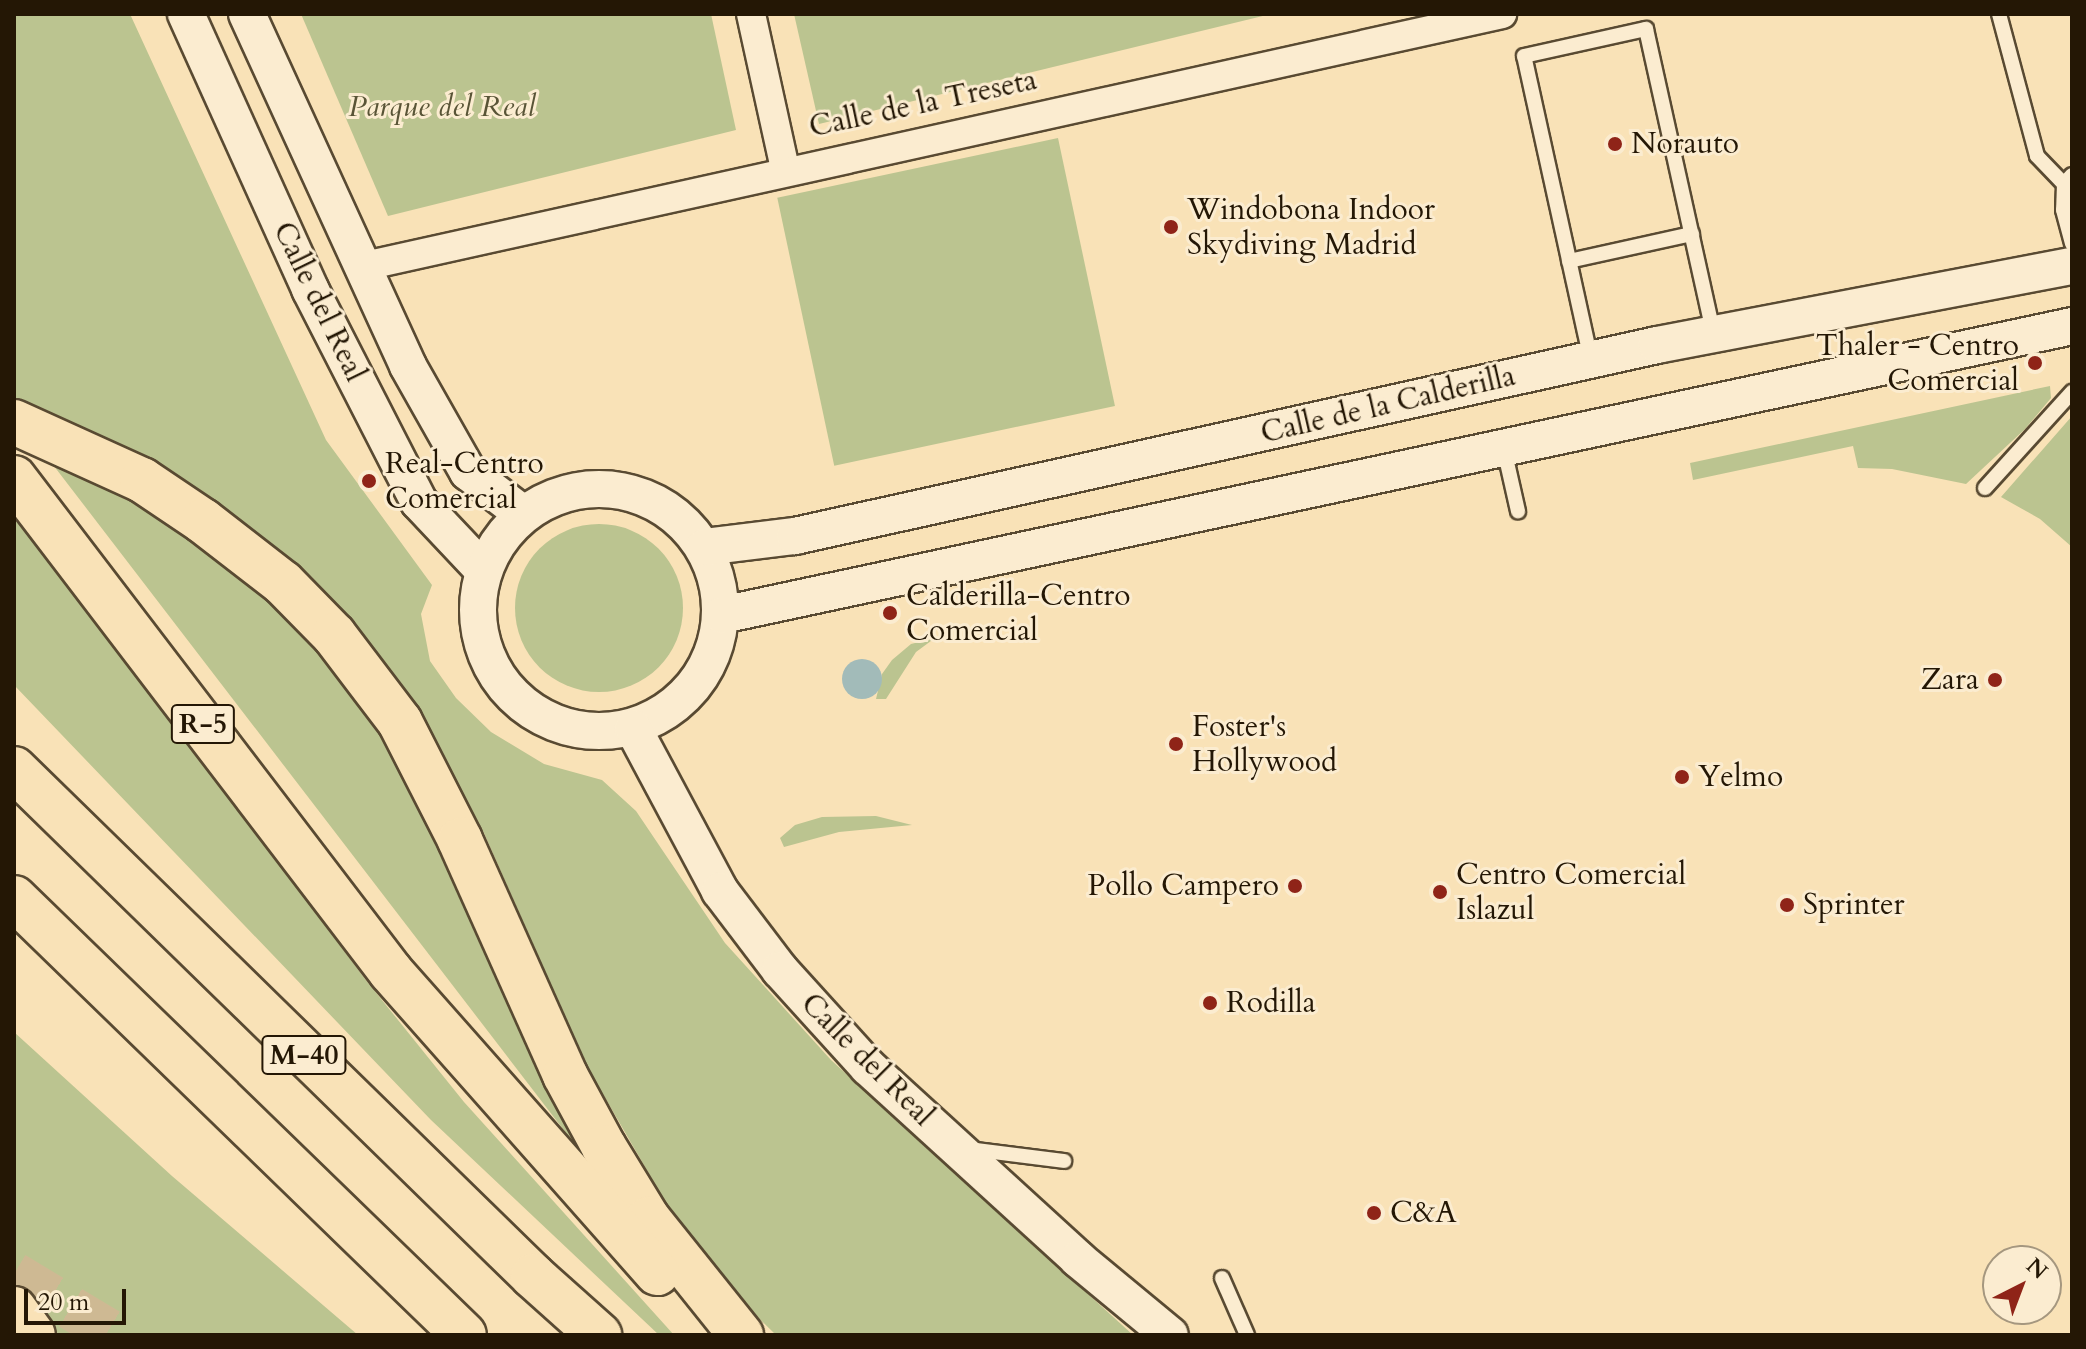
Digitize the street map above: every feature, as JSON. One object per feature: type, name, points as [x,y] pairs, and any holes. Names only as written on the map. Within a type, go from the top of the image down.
[{"type":"highway","points":[[14,422],[142,480],[283,583],[334,635],[400,722],[460,840],[565,1075],[604,1147],[648,1219],[741,1335]]},
{"type":"highway","name":"R-5","points":[[14,478],[391,972],[717,1335]]},
{"type":"highway","name":"M-40","points":[[14,769],[521,1266],[599,1335]]},
{"type":"highway","name":"M-40","points":[[14,898],[464,1335]]},
{"type":"highway","points":[[14,1309],[33,1335]]},
{"type":"street","name":"Calle del Real","points":[[186,14],[310,289],[419,502],[483,570]]},
{"type":"street","name":"Calle del Real","points":[[247,14],[360,267],[468,472],[523,514]]},
{"type":"street","points":[[751,14],[785,169]]},
{"type":"street","name":"Calle de la Treseta","points":[[360,267],[785,169],[1502,14]]},
{"type":"street","name":"Calle de la Calderilla","points":[[705,547],[795,536],[1591,360],[2072,266]]},
{"type":"street","name":"Calle de la Calderilla","points":[[722,615],[1503,444],[2072,326]]},
{"type":"street","points":[[621,490],[669,510],[705,547],[718,580],[722,615],[709,664],[678,704],[633,728],[580,731],[531,712],[494,673],[478,623],[483,570],[499,539],[523,514],[569,491],[621,490]]},
{"type":"street","name":"Calle del Real","points":[[633,728],[720,891],[780,970],[868,1067],[1170,1335]]},
{"type":"lane","points":[[1643,14],[1714,335]]},
{"type":"lane","points":[[1999,14],[2037,156],[2068,180],[2063,210],[2072,244]]},
{"type":"lane","points":[[1591,360],[1524,56],[1646,29]]},
{"type":"lane","points":[[1569,261],[1692,234]]},
{"type":"lane","points":[[1985,488],[2072,392]]},
{"type":"lane","points":[[1503,444],[1518,511]]},
{"type":"lane","points":[[956,1148],[1064,1161]]},
{"type":"lane","points":[[1222,1278],[1247,1335]]},
{"type":"green space","points":[[14,14],[130,14],[326,440],[432,585],[421,614],[430,661],[456,698],[491,732],[544,764],[602,780],[636,811],[725,943],[831,1060],[1133,1335],[776,1335],[733,1293],[671,1212],[585,1063],[484,833],[415,711],[324,646],[381,720],[568,1115],[576,1146],[14,414]]},
{"type":"green space","name":"Parque del Real","points":[[301,14],[711,14],[736,130],[388,216]]},
{"type":"green space","points":[[794,14],[1271,14],[819,124]]},
{"type":"green space","points":[[1058,138],[1115,406],[834,466],[777,198]]},
{"type":"green space","points":[[2050,386],[2051,398],[2025,429],[1966,484],[1892,469],[1858,468],[1853,446],[1693,480],[1690,463]]},
{"type":"green space","points":[[2072,416],[2072,547],[2040,519],[2001,497]]},
{"type":"green space","points":[[14,506],[365,979],[464,1102],[674,1335],[659,1335],[431,1120],[14,685]]},
{"type":"green space","points":[[599,524],[631,530],[658,549],[677,576],[683,608],[677,640],[658,667],[631,686],[599,692],[567,686],[540,667],[521,640],[515,608],[521,576],[540,549],[567,530]]},
{"type":"green space","points":[[935,638],[916,652],[886,699],[876,699],[882,674],[892,660],[911,644]]},
{"type":"green space","points":[[876,816],[912,825],[839,832],[784,847],[780,838],[795,825],[822,817]]},
{"type":"green space","points":[[14,1032],[172,1176],[358,1335],[14,1335]]},
{"type":"water","points":[[862,659],[876,665],[882,679],[876,693],[862,699],[848,693],[842,679],[848,665]]},
{"type":"tunnel","points":[[14,1274],[116,1335]]},
{"type":"place","name":"Norauto","points":[[1615,144]]},
{"type":"place","name":"Windobona Indoor Skydiving Madrid","points":[[1171,227]]},
{"type":"place","name":"Thaler - Centro Comercial","points":[[2035,363]]},
{"type":"place","name":"Real-Centro Comercial","points":[[369,481]]},
{"type":"place","name":"Calderilla-Centro Comercial","points":[[890,613]]},
{"type":"place","name":"Zara","points":[[1995,680]]},
{"type":"place","name":"Foster's Hollywood","points":[[1176,744]]},
{"type":"place","name":"Yelmo","points":[[1682,777]]},
{"type":"place","name":"Pollo Campero","points":[[1295,886]]},
{"type":"place","name":"Centro Comercial Islazul","points":[[1440,892]]},
{"type":"place","name":"Sprinter","points":[[1787,905]]},
{"type":"place","name":"Rodilla","points":[[1210,1003]]},
{"type":"place","name":"C&A","points":[[1374,1213]]}]
